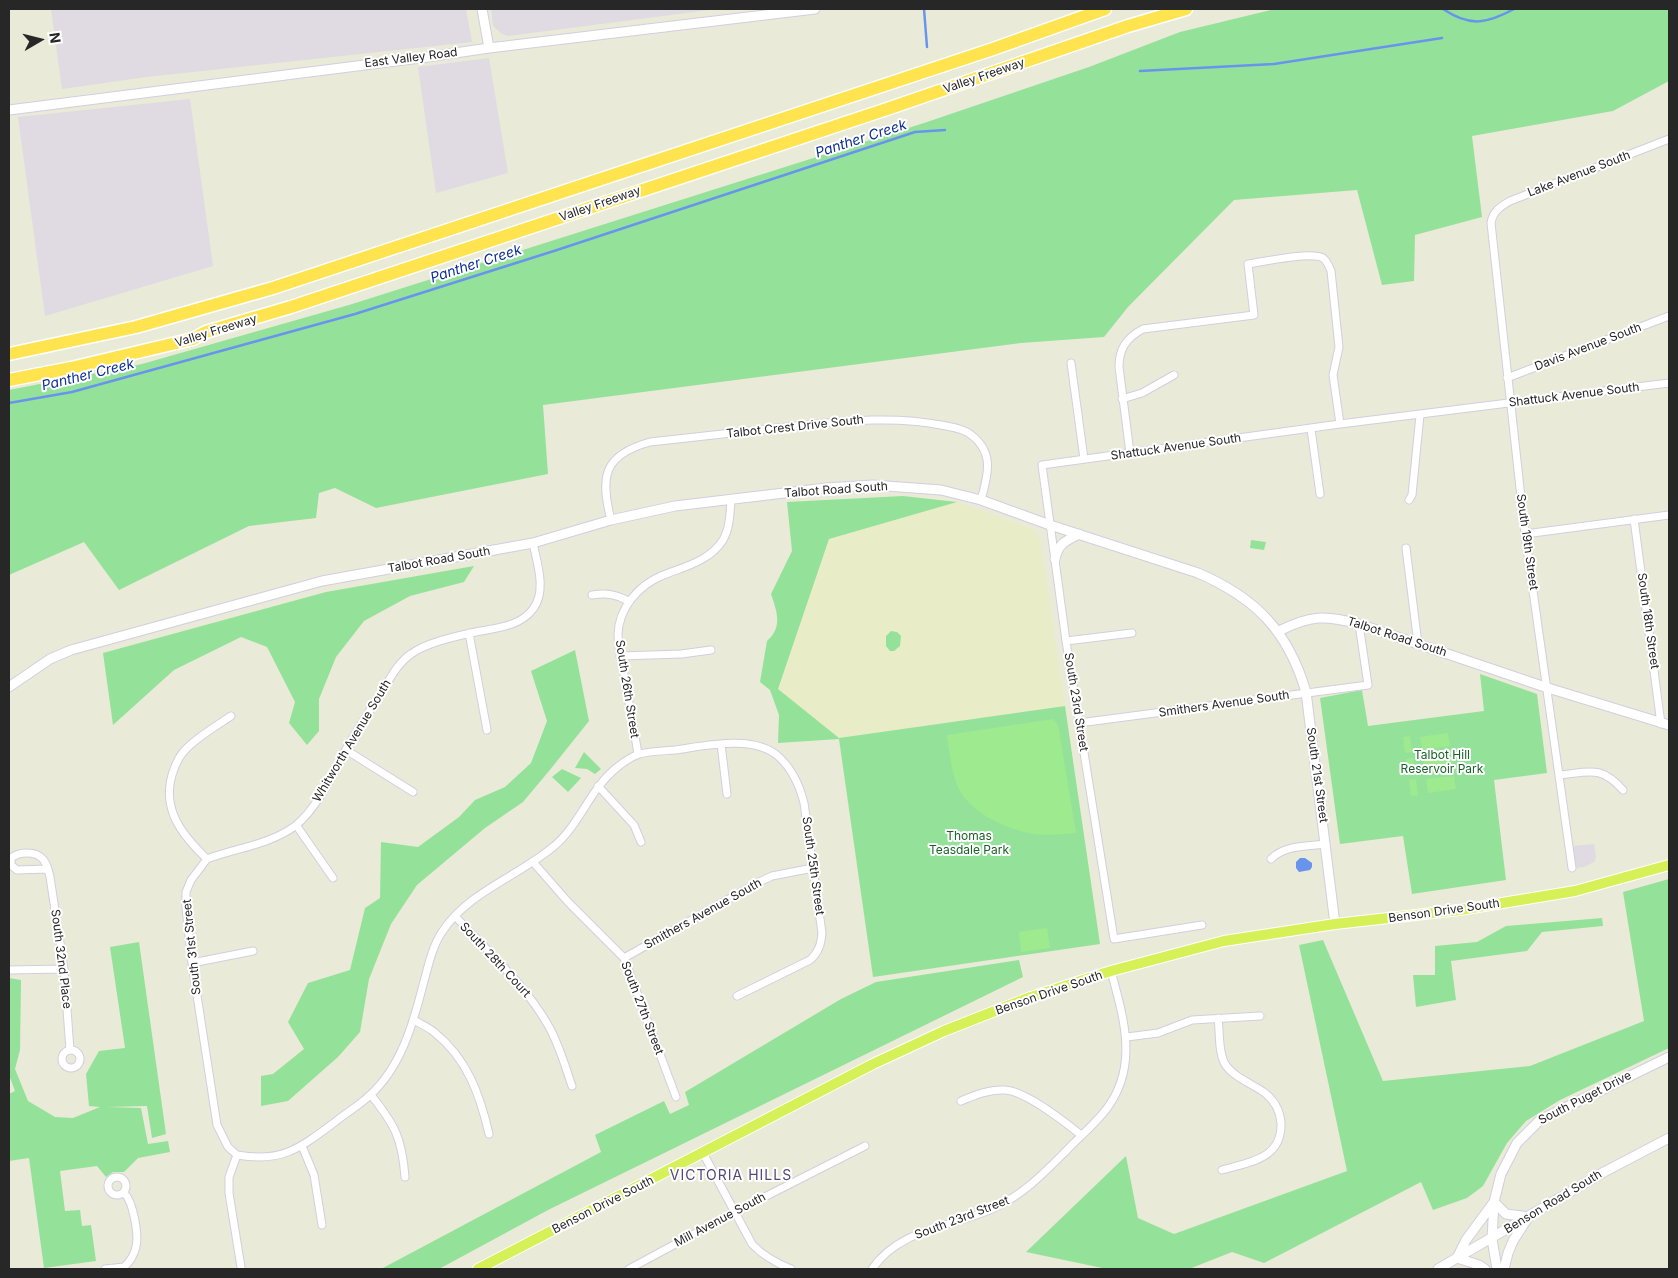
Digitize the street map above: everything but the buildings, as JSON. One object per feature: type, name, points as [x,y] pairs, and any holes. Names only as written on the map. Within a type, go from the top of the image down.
[{"type":"highway","name":"Valley Freeway","points":[[9,354],[136,327],[273,288],[993,49],[1105,9]]},
{"type":"highway","points":[[1128,26],[1138,16],[1161,9]]},
{"type":"highway","name":"Valley Freeway","points":[[9,380],[193,339],[206,332],[292,307],[890,108],[1128,26],[1186,9]]},
{"type":"highway","points":[[9,373],[84,359],[187,333],[206,332]]},
{"type":"main road","name":"Benson Drive South","points":[[478,1269],[873,1064],[944,1032],[1028,998],[1111,972],[1224,941],[1335,924],[1460,910],[1575,891],[1669,865]]},
{"type":"street","points":[[482,9],[488,48]]},
{"type":"street","name":"East Valley Road","points":[[9,110],[488,48],[814,9]]},
{"type":"street","name":"Lake Avenue South","points":[[1492,216],[1499,208],[1510,201],[1669,140]]},
{"type":"street","name":"South 19th Street","points":[[1492,216],[1491,223],[1507,378],[1525,534],[1572,868]]},
{"type":"street","points":[[1130,453],[1122,399],[1119,357],[1122,347],[1134,334],[1142,329],[1254,315],[1248,264],[1309,255],[1322,258],[1327,262],[1331,271],[1339,347],[1332,375],[1340,424]]},
{"type":"street","name":"Davis Avenue South","points":[[1507,378],[1669,316]]},
{"type":"street","points":[[1071,363],[1084,459]]},
{"type":"street","points":[[1122,399],[1142,393],[1174,375]]},
{"type":"street","name":"Shattuck Avenue South","points":[[1042,465],[1340,424],[1669,383]]},
{"type":"street","points":[[1409,500],[1412,494],[1420,415]]},
{"type":"street","name":"Talbot Crest Drive South","points":[[611,520],[605,485],[608,470],[616,459],[637,446],[650,442],[877,419],[931,423],[958,429],[970,434],[982,448],[989,465],[980,500]]},
{"type":"street","points":[[1310,429],[1320,494]]},
{"type":"street","name":"South 23rd Street","points":[[1042,465],[1066,641],[1114,939],[1202,925]]},
{"type":"street","name":"Talbot Road South","points":[[9,686],[50,659],[63,653],[322,581],[533,543],[611,520],[675,506],[826,488],[873,485],[941,490],[980,500],[1198,573],[1239,594],[1254,606],[1278,631],[1296,622],[1322,617],[1336,618],[1360,624],[1548,688],[1665,725]]},
{"type":"street","name":"South 26th Street","points":[[638,754],[620,656],[618,633],[622,615],[628,601],[646,585],[660,576],[689,566],[713,552],[722,541],[728,528],[731,499]]},
{"type":"street","points":[[1525,534],[1669,515]]},
{"type":"street","name":"South 18th Street","points":[[1634,519],[1665,725]]},
{"type":"street","points":[[1055,559],[1057,550],[1066,540],[1079,534]]},
{"type":"street","name":"Whitworth Avenue South","points":[[207,859],[225,852],[262,843],[296,825],[314,805],[399,665],[411,653],[434,643],[469,633],[513,624],[532,611],[537,604],[540,592],[540,579],[533,543]]},
{"type":"street","points":[[1406,548],[1418,644]]},
{"type":"street","points":[[592,594],[618,595],[628,601]]},
{"type":"street","name":"Smithers Avenue South","points":[[1080,723],[1368,685],[1360,624]]},
{"type":"street","name":"South 21st Street","points":[[1278,631],[1301,674],[1306,692],[1335,924]]},
{"type":"street","points":[[469,633],[487,730]]},
{"type":"street","points":[[1066,641],[1132,633]]},
{"type":"street","points":[[620,656],[681,654],[711,650]]},
{"type":"street","points":[[207,859],[190,843],[172,813],[169,800],[170,783],[179,756],[187,747],[231,716]]},
{"type":"street","points":[[721,744],[727,794]]},
{"type":"street","name":"South 25th Street","points":[[638,754],[721,744],[748,744],[769,751],[779,757],[795,779],[804,803],[822,933],[821,944],[816,954],[810,960],[737,996]]},
{"type":"street","points":[[346,750],[413,792]]},
{"type":"street","points":[[240,1267],[229,1193],[229,1177],[237,1155],[266,1158],[281,1155],[302,1146],[370,1095],[392,1068],[414,1020],[431,958],[441,933],[468,903],[555,846],[572,825],[598,786],[615,770],[638,754]]},
{"type":"street","points":[[1560,775],[1604,773],[1623,790]]},
{"type":"street","points":[[598,786],[634,825],[641,842]]},
{"type":"street","points":[[296,825],[333,878]]},
{"type":"street","points":[[1271,859],[1280,851],[1286,849],[1326,844]]},
{"type":"street","points":[[17,854],[37,854],[43,858],[48,869],[17,870],[11,865],[11,858],[17,854]]},
{"type":"street","name":"South 31st Street","points":[[207,859],[191,880],[186,892],[186,908],[192,963],[216,1125],[228,1147],[237,1155]]},
{"type":"street","name":"South 27th Street","points":[[533,862],[568,902],[624,958],[676,1097]]},
{"type":"street","name":"Smithers Avenue South","points":[[624,958],[759,882],[772,876],[813,868]]},
{"type":"street","name":"South 32nd Place","points":[[48,869],[64,968],[70,1050]]},
{"type":"street","name":"South 28th Court","points":[[455,916],[522,986],[549,1026],[572,1086]]},
{"type":"street","points":[[192,963],[253,950]]},
{"type":"street","points":[[9,970],[64,968]]},
{"type":"street","name":"South 23rd Street","points":[[872,1269],[898,1243],[916,1234],[991,1209],[1015,1198],[1038,1179],[1109,1106],[1124,1072],[1127,1036],[1111,972]]},
{"type":"street","points":[[1127,1036],[1158,1033],[1192,1020],[1260,1016]]},
{"type":"street","points":[[1218,1018],[1225,1062],[1234,1073],[1266,1094],[1274,1102],[1279,1110],[1281,1120],[1279,1140],[1269,1153],[1262,1158],[1222,1170]]},
{"type":"street","points":[[414,1020],[433,1030],[461,1061],[482,1103],[489,1134]]},
{"type":"street","name":"South Puget Drive","points":[[1497,1269],[1492,1239],[1494,1202],[1501,1174],[1517,1143],[1540,1120],[1669,1056]]},
{"type":"street","points":[[961,1101],[994,1090],[1013,1090],[1054,1114],[1081,1135]]},
{"type":"street","points":[[370,1095],[390,1119],[397,1133],[403,1152],[406,1177]]},
{"type":"street","name":"Benson Road South","points":[[1438,1269],[1604,1172],[1669,1138]]},
{"type":"street","points":[[302,1146],[314,1175],[322,1225]]},
{"type":"street","name":"Mill Avenue South","points":[[630,1269],[735,1212],[865,1146]]},
{"type":"street","points":[[703,1153],[752,1244],[760,1253],[772,1261],[791,1269]]},
{"type":"street","points":[[105,1269],[124,1268],[130,1262],[137,1244],[131,1203],[124,1193]]},
{"type":"street","points":[[1485,1269],[1479,1265],[1457,1258],[1466,1240],[1494,1202],[1506,1214],[1529,1217],[1513,1241],[1504,1269]]},
{"type":"shaded area","points":[[51,9],[466,9],[472,42],[146,77],[62,89]]},
{"type":"shaded area","points":[[491,9],[717,9],[508,36],[502,34],[493,26]]},
{"type":"shaded area","points":[[489,58],[508,173],[436,193],[418,67]]},
{"type":"shaded area","points":[[190,99],[213,266],[45,316],[18,117]]},
{"type":"shaded area","points":[[957,502],[1032,529],[1037,534],[1040,540],[1065,706],[839,738],[773,697],[823,538]]},
{"type":"shaded area","points":[[1594,844],[1596,857],[1594,862],[1584,867],[1576,868],[1573,846]]},
{"type":"green space","points":[[1275,9],[1669,9],[1669,81],[1613,111],[1472,136],[1482,217],[1415,235],[1414,281],[1382,285],[1357,190],[1234,200],[1128,307],[1104,337],[1021,343],[543,405],[548,474],[376,508],[335,488],[319,493],[316,518],[249,526],[119,590],[84,542],[9,575],[9,390],[142,364],[349,305],[924,123],[1089,67],[1180,32]]},
{"type":"green space","name":"Thomas Teasdale Park","points":[[903,496],[957,502],[829,539],[778,689],[839,738],[1065,706],[1100,944],[873,977],[839,739],[778,743],[779,715],[770,690],[760,682],[767,641],[772,636],[777,625],[777,613],[771,594],[792,551],[787,502]]},
{"type":"green space","points":[[1251,540],[1266,542],[1264,550],[1250,548]]},
{"type":"green space","points":[[474,566],[464,582],[410,596],[364,621],[336,657],[319,699],[319,731],[307,745],[289,723],[295,702],[267,647],[241,637],[174,670],[113,725],[103,653],[326,592]]},
{"type":"green space","points":[[891,631],[897,632],[901,636],[900,646],[894,651],[890,651],[886,646],[886,636]]},
{"type":"green space","points":[[575,650],[589,721],[523,802],[485,828],[417,885],[391,924],[369,979],[360,1032],[338,1057],[288,1101],[261,1106],[261,1076],[273,1074],[304,1049],[288,1022],[308,983],[350,970],[365,908],[380,898],[381,842],[418,847],[459,817],[475,800],[505,787],[531,763],[547,721],[531,671]]},
{"type":"green space","name":"Talbot Hill Reservoir Park","points":[[1480,674],[1537,694],[1547,773],[1494,780],[1506,880],[1412,894],[1403,836],[1340,844],[1320,698],[1362,690],[1368,726],[1484,711]]},
{"type":"green space","points":[[1053,719],[1058,725],[1076,833],[1044,835],[1024,832],[992,820],[973,807],[960,791],[957,784],[951,764],[947,735]]},
{"type":"green space","points":[[1448,733],[1450,746],[1422,750],[1420,737]]},
{"type":"green space","points":[[1410,736],[1412,752],[1405,753],[1403,737]]},
{"type":"green space","points":[[584,752],[601,769],[595,774],[587,769],[575,768]]},
{"type":"green space","name":"Talbot Hill Reservoir Park","points":[[1451,754],[1453,768],[1425,771],[1423,758]]},
{"type":"green space","points":[[1413,758],[1415,773],[1408,774],[1406,759]]},
{"type":"green space","points":[[562,769],[581,778],[568,792],[552,777]]},
{"type":"green space","points":[[1454,776],[1456,789],[1428,793],[1426,779]]},
{"type":"green space","points":[[1416,779],[1418,795],[1411,796],[1409,780]]},
{"type":"green space","points":[[1669,879],[1669,1048],[1560,1100],[1526,1121],[1507,1143],[1483,1186],[1467,1198],[1433,1210],[1421,1182],[1264,1263],[1232,1252],[1189,1269],[1107,1269],[1026,1252],[1126,1156],[1138,1218],[1174,1234],[1347,1171],[1299,945],[1323,940],[1383,1081],[1530,1066],[1644,1021],[1623,892]]},
{"type":"green space","points":[[1602,918],[1603,926],[1542,932],[1527,951],[1451,961],[1456,1000],[1416,1007],[1413,975],[1435,975],[1435,946],[1477,942],[1506,926]]},
{"type":"green space","points":[[1047,928],[1050,948],[1021,952],[1019,932]]},
{"type":"green space","points":[[139,942],[166,1134],[152,1138],[147,1106],[108,1107],[141,1108],[148,1144],[168,1141],[170,1152],[138,1158],[124,1172],[113,1172],[106,1177],[97,1166],[60,1171],[65,1211],[80,1210],[82,1226],[91,1225],[96,1261],[44,1268],[29,1158],[9,1161],[9,1094],[15,1091],[9,1075],[9,978],[21,980],[20,1050],[15,1069],[28,1101],[55,1117],[73,1118],[100,1107],[89,1106],[86,1074],[99,1051],[125,1048],[110,947]]},
{"type":"green space","points":[[1019,960],[1023,977],[548,1210],[439,1269],[381,1269],[601,1152],[595,1135],[664,1101],[670,1114],[689,1105],[685,1092],[841,999],[876,982]]},
{"type":"water","points":[[1300,858],[1305,858],[1312,863],[1310,870],[1299,872],[1296,868],[1296,862]]},
{"type":"waterway","name":"Panther Creek","points":[[924,9],[927,47]]},
{"type":"waterway","points":[[1443,9],[1470,21],[1495,18],[1514,9]]},
{"type":"waterway","points":[[1140,71],[1274,64],[1442,38]]},
{"type":"waterway","name":"Panther Creek","points":[[9,403],[72,392],[355,314],[557,250],[915,132],[945,130]]},
{"type":"district","name":"VICTORIA HILLS","points":[[731,1176]]}]
